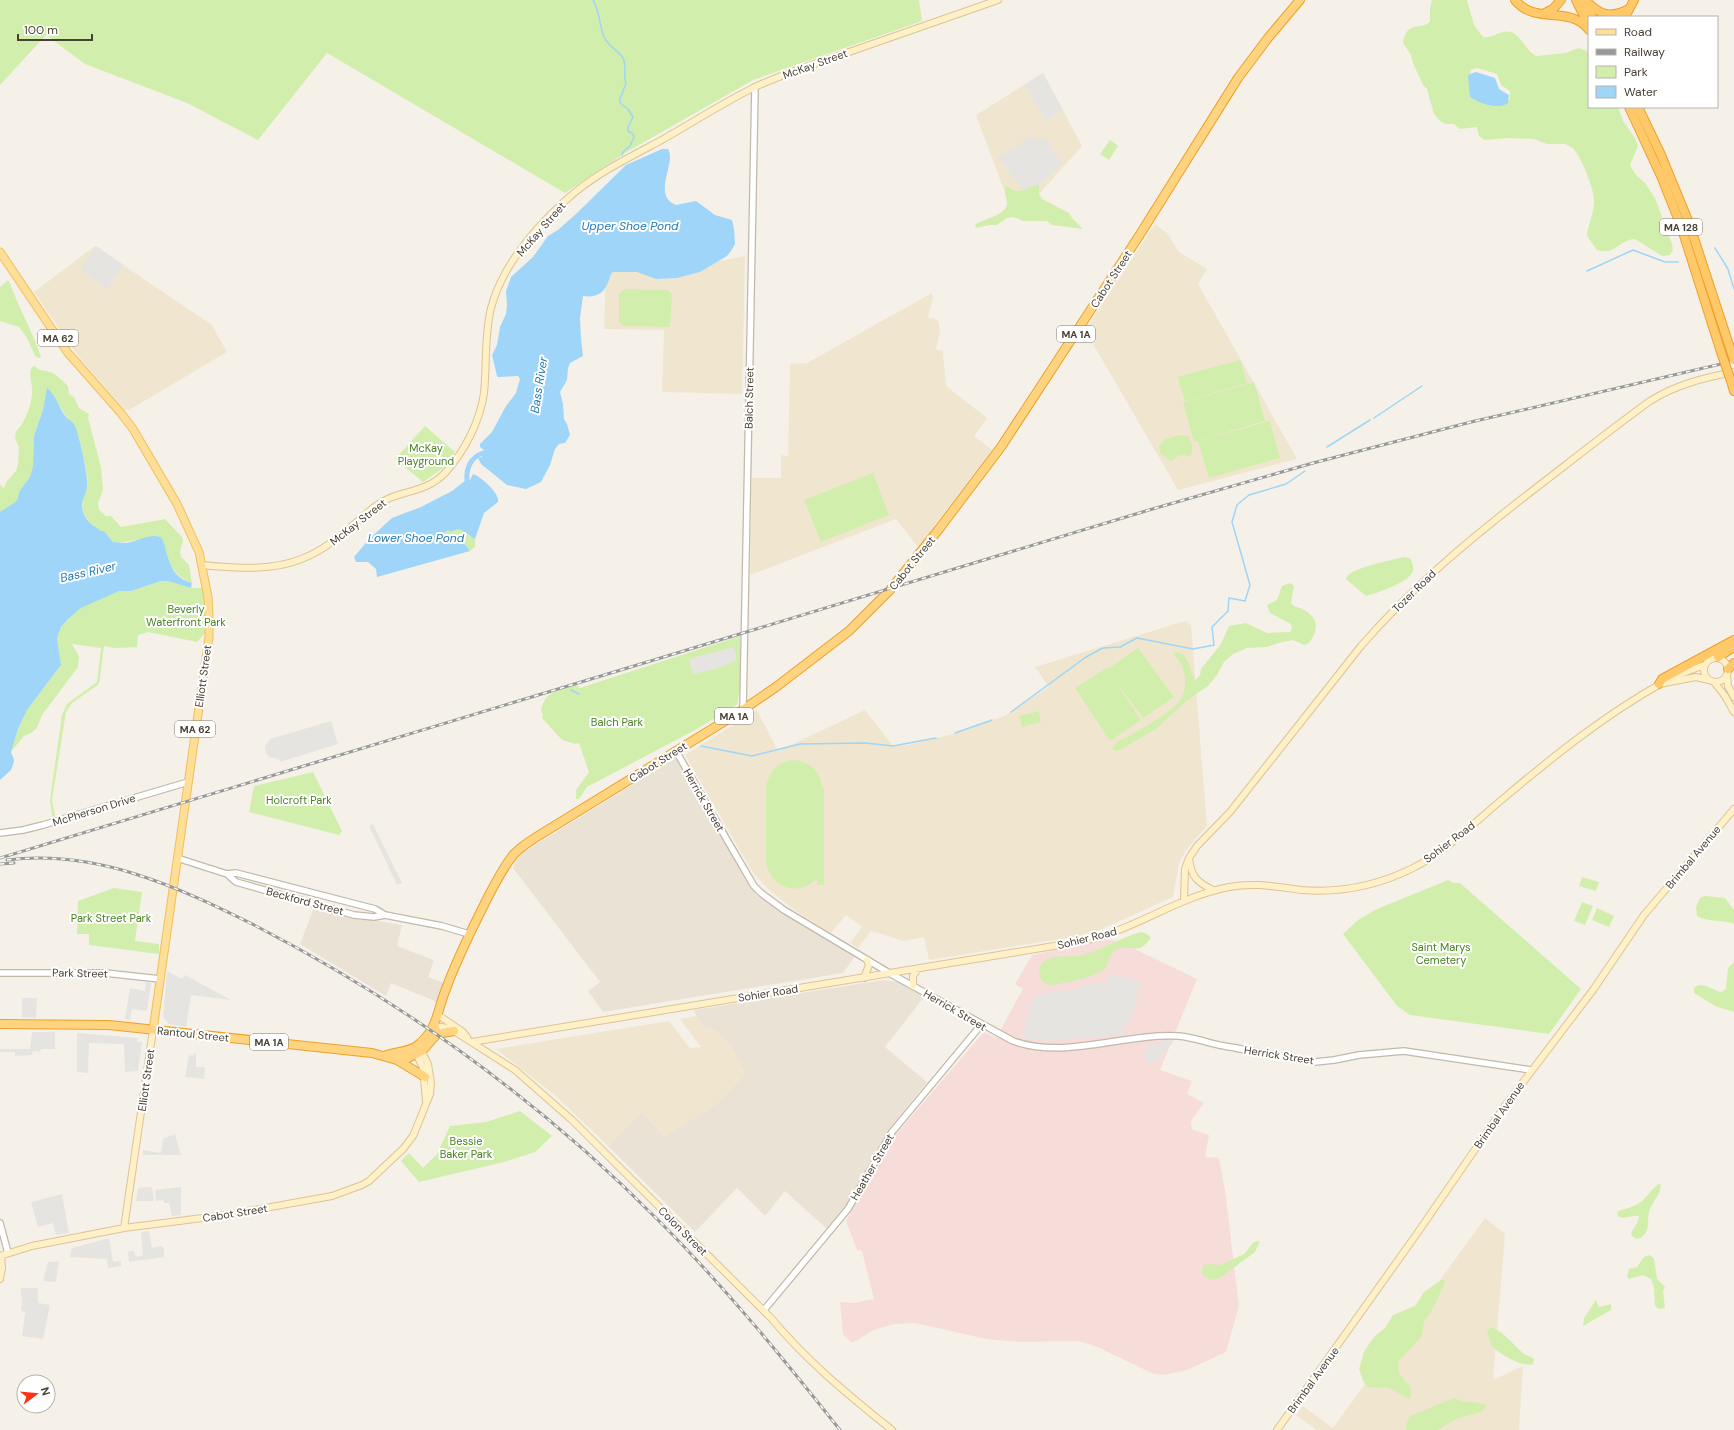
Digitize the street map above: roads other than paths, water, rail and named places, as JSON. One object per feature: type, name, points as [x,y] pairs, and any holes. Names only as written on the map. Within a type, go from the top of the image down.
[{"type":"highway","name":"Cabot Street","points":[[418,1050],[436,1030],[438,1015],[446,988],[468,934],[506,866],[518,850],[538,836],[743,710],[776,688],[849,631],[890,590],[910,567],[1005,442],[1142,231],[1238,78],[1268,38],[1300,0]]},
{"type":"highway","points":[[1542,14],[1553,9],[1561,0]]},
{"type":"highway","points":[[1576,0],[1588,24]]},
{"type":"highway","points":[[1584,0],[1596,10],[1606,15],[1629,9]]},
{"type":"highway","points":[[1584,0],[1592,16]]},
{"type":"highway","points":[[1626,16],[1634,0]]},
{"type":"highway","points":[[1516,1],[1531,12],[1574,18],[1582,21],[1588,29]]},
{"type":"highway","name":"MA 128","points":[[1629,108],[1659,171],[1681,226],[1734,391]]},
{"type":"highway","name":"MA 128","points":[[1638,108],[1661,155],[1689,223],[1734,360]]},
{"type":"highway","points":[[1659,684],[1662,679],[1734,640]]},
{"type":"highway","points":[[1718,657],[1734,647]]},
{"type":"highway","points":[[1728,672],[1734,663]]},
{"type":"highway","name":"Rantoul Street","points":[[0,1024],[94,1025],[153,1030],[384,1056],[397,1060],[425,1078]]},
{"type":"highway","points":[[436,1030],[454,1031]]},
{"type":"highway","points":[[397,1060],[418,1050]]},
{"type":"highway","name":"Rantoul Street","points":[[384,1056],[391,1053],[418,1050]]},
{"type":"main road","name":"McKay Street","points":[[202,565],[230,568],[274,567],[302,560],[330,544],[382,501],[403,493],[416,491],[434,483],[458,457],[464,448],[478,417],[484,391],[488,328],[491,308],[505,275],[522,248],[561,204],[582,188],[631,157],[755,87],[835,57],[998,0]]},
{"type":"main road","name":"Elliott Street","points":[[0,252],[72,359],[120,412],[140,440],[177,504],[193,537],[202,565],[208,597],[209,629],[124,1228]]},
{"type":"main road","name":"Tozer Road","points":[[1184,900],[1185,869],[1189,858],[1197,846],[1230,812],[1361,646],[1381,623],[1440,565],[1516,504],[1650,401],[1672,389],[1692,382],[1734,372]]},
{"type":"main road","points":[[1734,697],[1728,686],[1728,672],[1723,660],[1718,657],[1707,661],[1704,665],[1705,676],[1725,696],[1734,712]]},
{"type":"main road","name":"Sohier Road","points":[[470,1041],[891,974],[1072,943],[1104,936],[1184,900],[1213,890],[1231,886],[1253,885],[1303,890],[1340,889],[1358,886],[1397,875],[1435,854],[1578,737],[1612,713],[1672,677],[1704,665]]},
{"type":"main road","points":[[1659,684],[1696,677],[1711,681],[1724,679],[1728,672]]},
{"type":"main road","name":"Brimbal Avenue","points":[[1277,1430],[1531,1070],[1593,990],[1644,916],[1734,809]]},
{"type":"main road","points":[[1189,858],[1191,871],[1197,881],[1213,890]]},
{"type":"main road","points":[[864,978],[869,965],[867,960]]},
{"type":"main road","points":[[913,986],[913,976],[918,969]]},
{"type":"main road","name":"Colon Street","points":[[438,1015],[467,1035],[470,1041]]},
{"type":"main road","name":"Colon Street","points":[[454,1031],[527,1080],[572,1120],[764,1310],[793,1344],[826,1376],[892,1430]]},
{"type":"main road","name":"Cabot Street","points":[[418,1050],[425,1078],[426,1101]]},
{"type":"main road","name":"Cabot Street","points":[[1,1256],[32,1246],[124,1228],[272,1207],[332,1196],[355,1188],[369,1181],[403,1150],[413,1136],[430,1094],[428,1064],[418,1050]]},
{"type":"main road","points":[[0,1279],[2,1268],[1,1256]]},
{"type":"street","name":"Balch Street","points":[[743,710],[755,87]]},
{"type":"street","name":"Herrick Street","points":[[676,751],[754,886],[770,901],[891,974],[981,1025],[1013,1041],[1039,1048],[1112,1043],[1145,1037],[1178,1036],[1284,1057],[1319,1062],[1359,1055],[1404,1051],[1531,1070]]},
{"type":"street","name":"McPherson Drive","points":[[0,833],[23,830],[43,825],[188,782]]},
{"type":"street","name":"Beckford Street","points":[[177,858],[227,874],[236,873],[375,909],[385,915],[442,926],[468,934]]},
{"type":"street","name":"Beckford Street","points":[[227,874],[235,882],[331,909],[374,917],[385,915]]},
{"type":"street","name":"Park Street","points":[[0,973],[105,973],[160,979]]},
{"type":"street","name":"Heather Street","points":[[764,1310],[848,1209],[892,1132],[981,1025]]},
{"type":"street","points":[[0,1223],[8,1253]]},
{"type":"water","points":[[1476,72],[1495,78],[1499,89],[1509,95],[1508,103],[1494,106],[1479,102],[1470,97],[1468,77],[1470,74]]},
{"type":"water","name":"Upper Shoe Pond","points":[[662,149],[668,149],[670,155],[665,187],[665,194],[669,201],[676,205],[696,201],[715,215],[732,220],[735,244],[727,256],[700,272],[677,278],[656,279],[637,272],[613,272],[602,292],[596,296],[583,296],[580,318],[583,356],[570,363],[567,380],[560,392],[563,404],[564,419],[570,435],[565,443],[559,444],[555,449],[550,465],[541,482],[526,489],[507,485],[481,464],[478,458],[482,457],[484,450],[480,447],[480,444],[492,432],[506,406],[516,393],[520,379],[518,376],[498,377],[492,355],[497,345],[500,327],[506,314],[506,291],[511,277],[533,257],[548,236],[558,230],[576,214],[626,165]]},
{"type":"water","points":[[47,388],[67,418],[73,422],[78,436],[87,475],[87,487],[82,508],[87,520],[101,531],[104,531],[113,542],[126,543],[152,536],[160,537],[163,540],[168,559],[176,574],[192,583],[191,588],[168,581],[161,581],[131,591],[119,591],[81,608],[67,620],[61,627],[57,638],[61,665],[27,710],[18,729],[11,752],[14,760],[13,765],[11,770],[0,780],[0,512],[17,501],[20,490],[30,477],[33,466],[34,436],[43,410]]},
{"type":"water","name":"Lower Shoe Pond","points":[[473,474],[481,478],[493,490],[498,498],[498,502],[484,513],[475,539],[461,530],[451,532],[448,530],[444,533],[446,541],[449,542],[450,540],[451,543],[457,541],[463,542],[470,551],[377,577],[376,569],[368,562],[356,562],[354,557],[370,538],[392,518],[421,507],[452,491],[466,480],[470,480]]},
{"type":"waterway","name":"Bass River","points":[[593,0],[597,9],[604,37],[608,43],[621,55],[624,61],[626,83],[620,103],[628,109],[633,117],[628,127],[628,131],[633,134],[634,137],[630,146],[623,152],[622,155]]},
{"type":"waterway","points":[[1715,248],[1728,269],[1734,289]]},
{"type":"waterway","points":[[1587,271],[1633,250],[1665,262],[1678,262]]},
{"type":"waterway","points":[[1374,418],[1422,386]]},
{"type":"waterway","points":[[1327,447],[1370,420]]},
{"type":"waterway","name":"Bass River","points":[[467,480],[467,471],[472,460],[483,453]]},
{"type":"waterway","points":[[1011,712],[1086,657],[1103,648],[1120,647],[1137,638],[1193,649],[1214,645],[1212,627],[1228,611],[1229,598],[1245,601],[1250,585],[1232,522],[1237,505],[1249,495],[1286,484],[1305,471]]},
{"type":"waterway","points":[[571,690],[579,694]]},
{"type":"waterway","points":[[955,733],[992,720]]},
{"type":"waterway","points":[[701,746],[752,756],[800,744],[865,743],[893,746],[936,738]]},
{"type":"railway","points":[[0,858],[1149,510],[1313,463],[1471,422],[1734,361]]},
{"type":"railway","points":[[7,860],[40,858],[73,860],[136,874],[167,885],[256,926],[311,956],[418,1022],[519,1096],[614,1177],[707,1271],[775,1349],[840,1430]]},
{"type":"railway","points":[[0,864],[14,863]]},
{"type":"park label","name":"McKay Playground","points":[[426,454]]},
{"type":"park label","name":"Beverly Waterfront Park","points":[[186,615]]},
{"type":"park label","name":"Balch Park","points":[[617,722]]},
{"type":"park label","name":"Holcroft Park","points":[[299,800]]},
{"type":"park label","name":"Park Street Park","points":[[111,918]]},
{"type":"park label","name":"Saint Marys Cemetery","points":[[1441,953]]},
{"type":"park label","name":"Bessie Baker Park","points":[[466,1147]]}]
